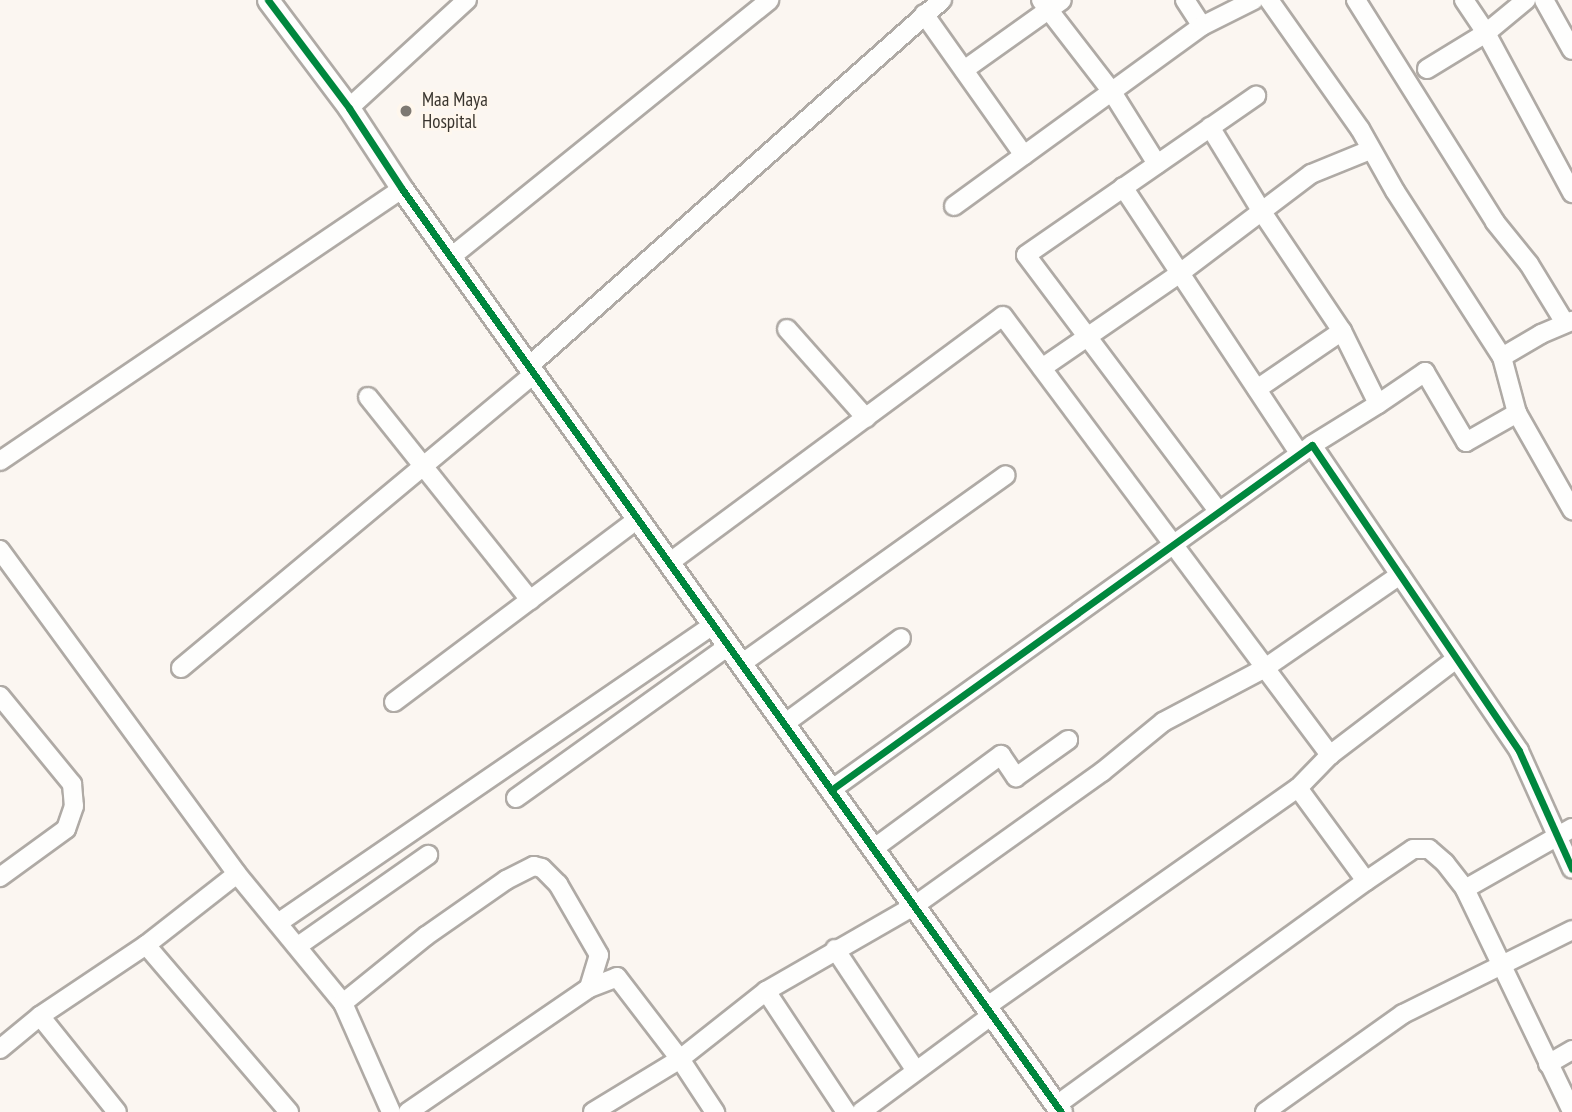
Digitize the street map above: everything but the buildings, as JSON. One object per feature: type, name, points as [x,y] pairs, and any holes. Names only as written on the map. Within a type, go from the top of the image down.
[{"type":"street","points":[[268,0],[348,108],[531,370],[1058,1108],[1366,881],[1413,849],[1429,849],[1445,863],[1465,889],[1572,1111]]},
{"type":"street","points":[[348,108],[467,0]]},
{"type":"street","points":[[451,257],[769,0]]},
{"type":"street","points":[[181,668],[423,467],[942,0]]},
{"type":"street","points":[[1185,0],[1202,26]]},
{"type":"street","points":[[954,206],[1202,26],[1254,0]]},
{"type":"street","points":[[1269,0],[1360,129],[1370,150],[1502,357],[1517,413],[1572,510]]},
{"type":"street","points":[[1356,0],[1495,222],[1529,264],[1569,322],[1541,334],[1502,357]]},
{"type":"street","points":[[1464,0],[1486,33],[1572,193]]},
{"type":"street","points":[[1427,69],[1486,33],[1526,0]]},
{"type":"street","points":[[1544,0],[1572,50]]},
{"type":"street","points":[[964,70],[1050,3],[1157,163]]},
{"type":"street","points":[[924,14],[1024,155]]},
{"type":"street","points":[[1219,512],[1026,255],[1256,96]]},
{"type":"street","points":[[1210,127],[1262,212],[1342,331],[1378,404]]},
{"type":"street","points":[[1042,368],[1180,273],[1311,174],[1370,150]]},
{"type":"street","points":[[1123,187],[1257,389],[1306,449],[1400,575],[1519,751],[1564,832],[1572,869]]},
{"type":"street","points":[[0,461],[402,188]]},
{"type":"street","points":[[669,563],[1003,316],[1330,755]]},
{"type":"street","points":[[787,329],[866,418]]},
{"type":"street","points":[[1257,389],[1342,331]]},
{"type":"street","points":[[831,790],[1306,449],[1425,372],[1466,442],[1517,413]]},
{"type":"street","points":[[368,397],[530,600]]},
{"type":"street","points":[[741,664],[1006,475]]},
{"type":"street","points":[[394,702],[638,519]]},
{"type":"street","points":[[0,550],[237,874],[343,1003],[391,1112]]},
{"type":"street","points":[[593,1112],[680,1059],[766,991],[914,906],[1102,772],[1163,722],[1265,668],[1400,575]]},
{"type":"street","points":[[278,923],[713,625]]},
{"type":"street","points":[[784,724],[901,638]]},
{"type":"street","points":[[516,798],[728,646]]},
{"type":"street","points":[[861,1112],[989,1011],[1298,789],[1330,755],[1456,659]]},
{"type":"street","points":[[0,696],[72,784],[74,806],[66,829],[0,877]]},
{"type":"street","points":[[873,849],[1001,755],[1016,776],[1068,740]]},
{"type":"street","points":[[1298,789],[1366,881]]},
{"type":"street","points":[[1465,889],[1564,832]]},
{"type":"street","points":[[298,946],[428,855]]},
{"type":"street","points":[[343,1003],[436,929],[506,880],[534,866],[542,868],[558,884],[599,955],[589,988]]},
{"type":"street","points":[[0,1049],[40,1016],[146,945],[237,874]]},
{"type":"street","points":[[1265,1112],[1403,1014],[1572,930]]},
{"type":"street","points":[[146,945],[289,1112]]},
{"type":"street","points":[[835,949],[916,1071]]},
{"type":"street","points":[[408,1112],[589,988],[617,977],[680,1059],[715,1112]]},
{"type":"street","points":[[766,991],[846,1112]]},
{"type":"street","points":[[40,1016],[117,1112]]},
{"type":"street","points":[[1548,1064],[1572,1050]]},
{"type":"cycle path","points":[[268,0],[349,108],[402,189],[1061,1112]]},
{"type":"cycle path","points":[[831,790],[1312,445],[1519,751],[1572,869]]},
{"type":"place","name":"Maa Maya Hospital","points":[[406,111]]}]
